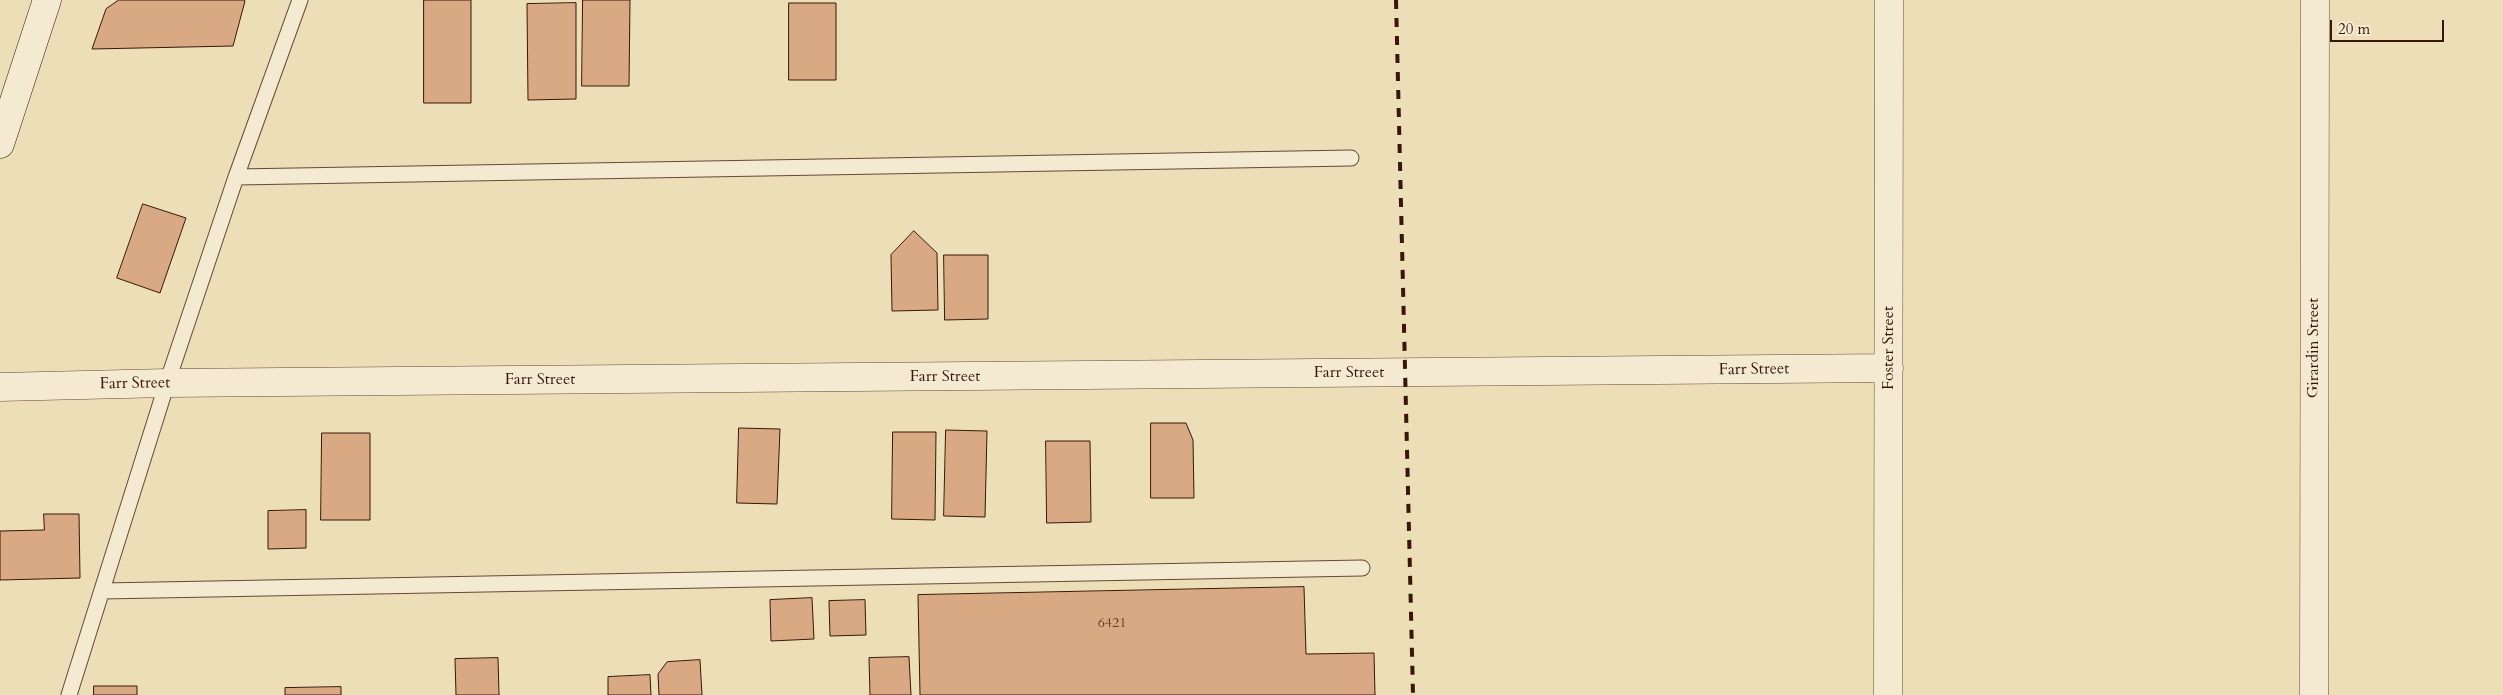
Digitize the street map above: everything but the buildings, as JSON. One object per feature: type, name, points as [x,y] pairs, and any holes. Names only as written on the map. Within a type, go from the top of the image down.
[{"type":"street","points":[[0,144],[47,0]]},
{"type":"street","name":"Foster Street","points":[[1888,695],[1889,0]]},
{"type":"street","name":"Girardin Street","points":[[2314,695],[2315,0]]},
{"type":"street","name":"Farr Street","points":[[0,387],[1889,368]]},
{"type":"lane","points":[[69,695],[167,384],[236,177],[300,0]]},
{"type":"lane","points":[[236,177],[1351,158]]},
{"type":"lane","points":[[102,591],[1362,568]]},
{"type":"railway","points":[[1396,0],[1413,695]]}]
